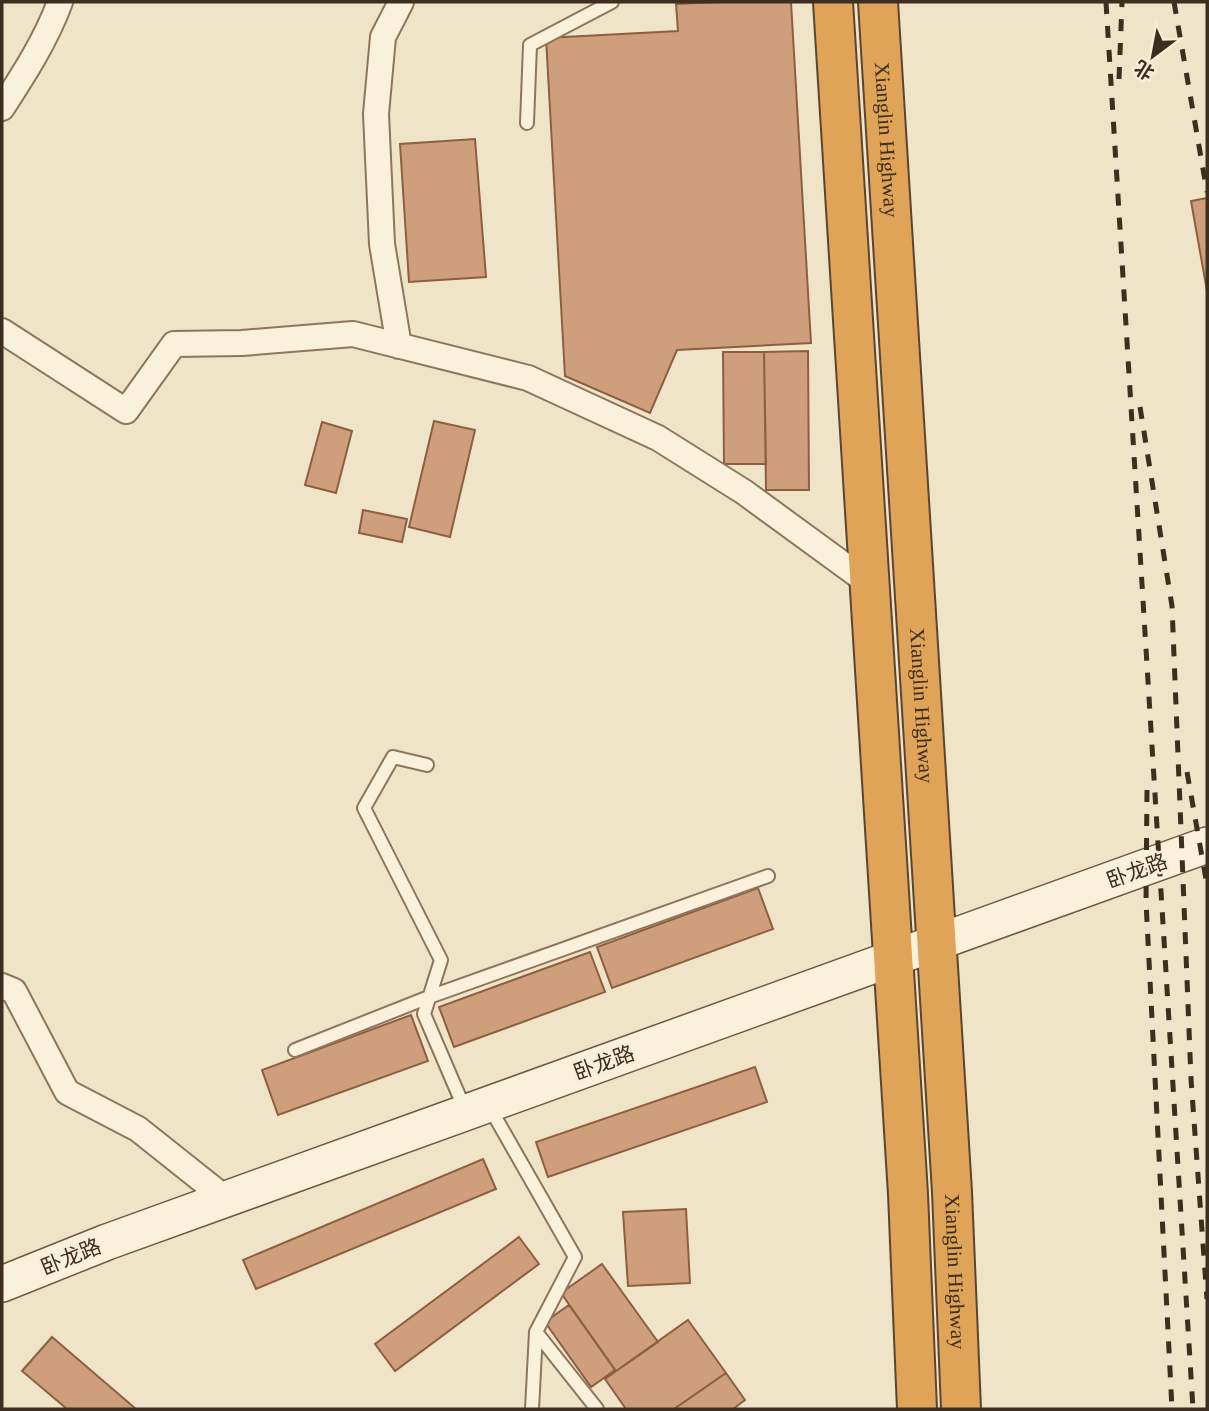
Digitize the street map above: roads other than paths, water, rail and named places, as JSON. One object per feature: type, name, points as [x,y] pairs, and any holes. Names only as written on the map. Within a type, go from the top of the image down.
[{"type":"highway","name":"Xianglin Highway","points":[[833,2],[908,1194],[917,1409]]},
{"type":"highway","name":"Xianglin Highway","points":[[878,2],[951,1178],[961,1409]]},
{"type":"street","points":[[2,108],[53,20],[60,2]]},
{"type":"street","points":[[399,346],[382,244],[376,114],[383,37],[401,2]]},
{"type":"street","points":[[2,331],[126,411],[174,344],[242,343],[353,334],[528,378],[657,438],[744,492],[870,584]]},
{"type":"street","name":"卧龙路","points":[[2,1284],[107,1242],[1207,845]]},
{"type":"street","points":[[2,986],[14,991],[67,1092],[138,1129],[226,1199]]},
{"type":"lane","points":[[527,123],[530,45],[612,2]]},
{"type":"lane","points":[[427,765],[393,757],[365,808],[441,960],[424,1014],[477,1108],[575,1257],[536,1332],[532,1409]]},
{"type":"lane","points":[[295,1050],[429,998],[768,876]]},
{"type":"lane","points":[[536,1332],[597,1409]]},
{"type":"railway","points":[[1106,2],[1193,1409]]},
{"type":"railway","points":[[1119,79],[1122,2]]},
{"type":"railway","points":[[1174,2],[1207,192]]},
{"type":"railway","points":[[1140,407],[1172,606],[1191,1079],[1207,1299]]},
{"type":"railway","points":[[1187,772],[1207,885]]},
{"type":"railway","points":[[1147,790],[1146,902],[1172,1409]]}]
